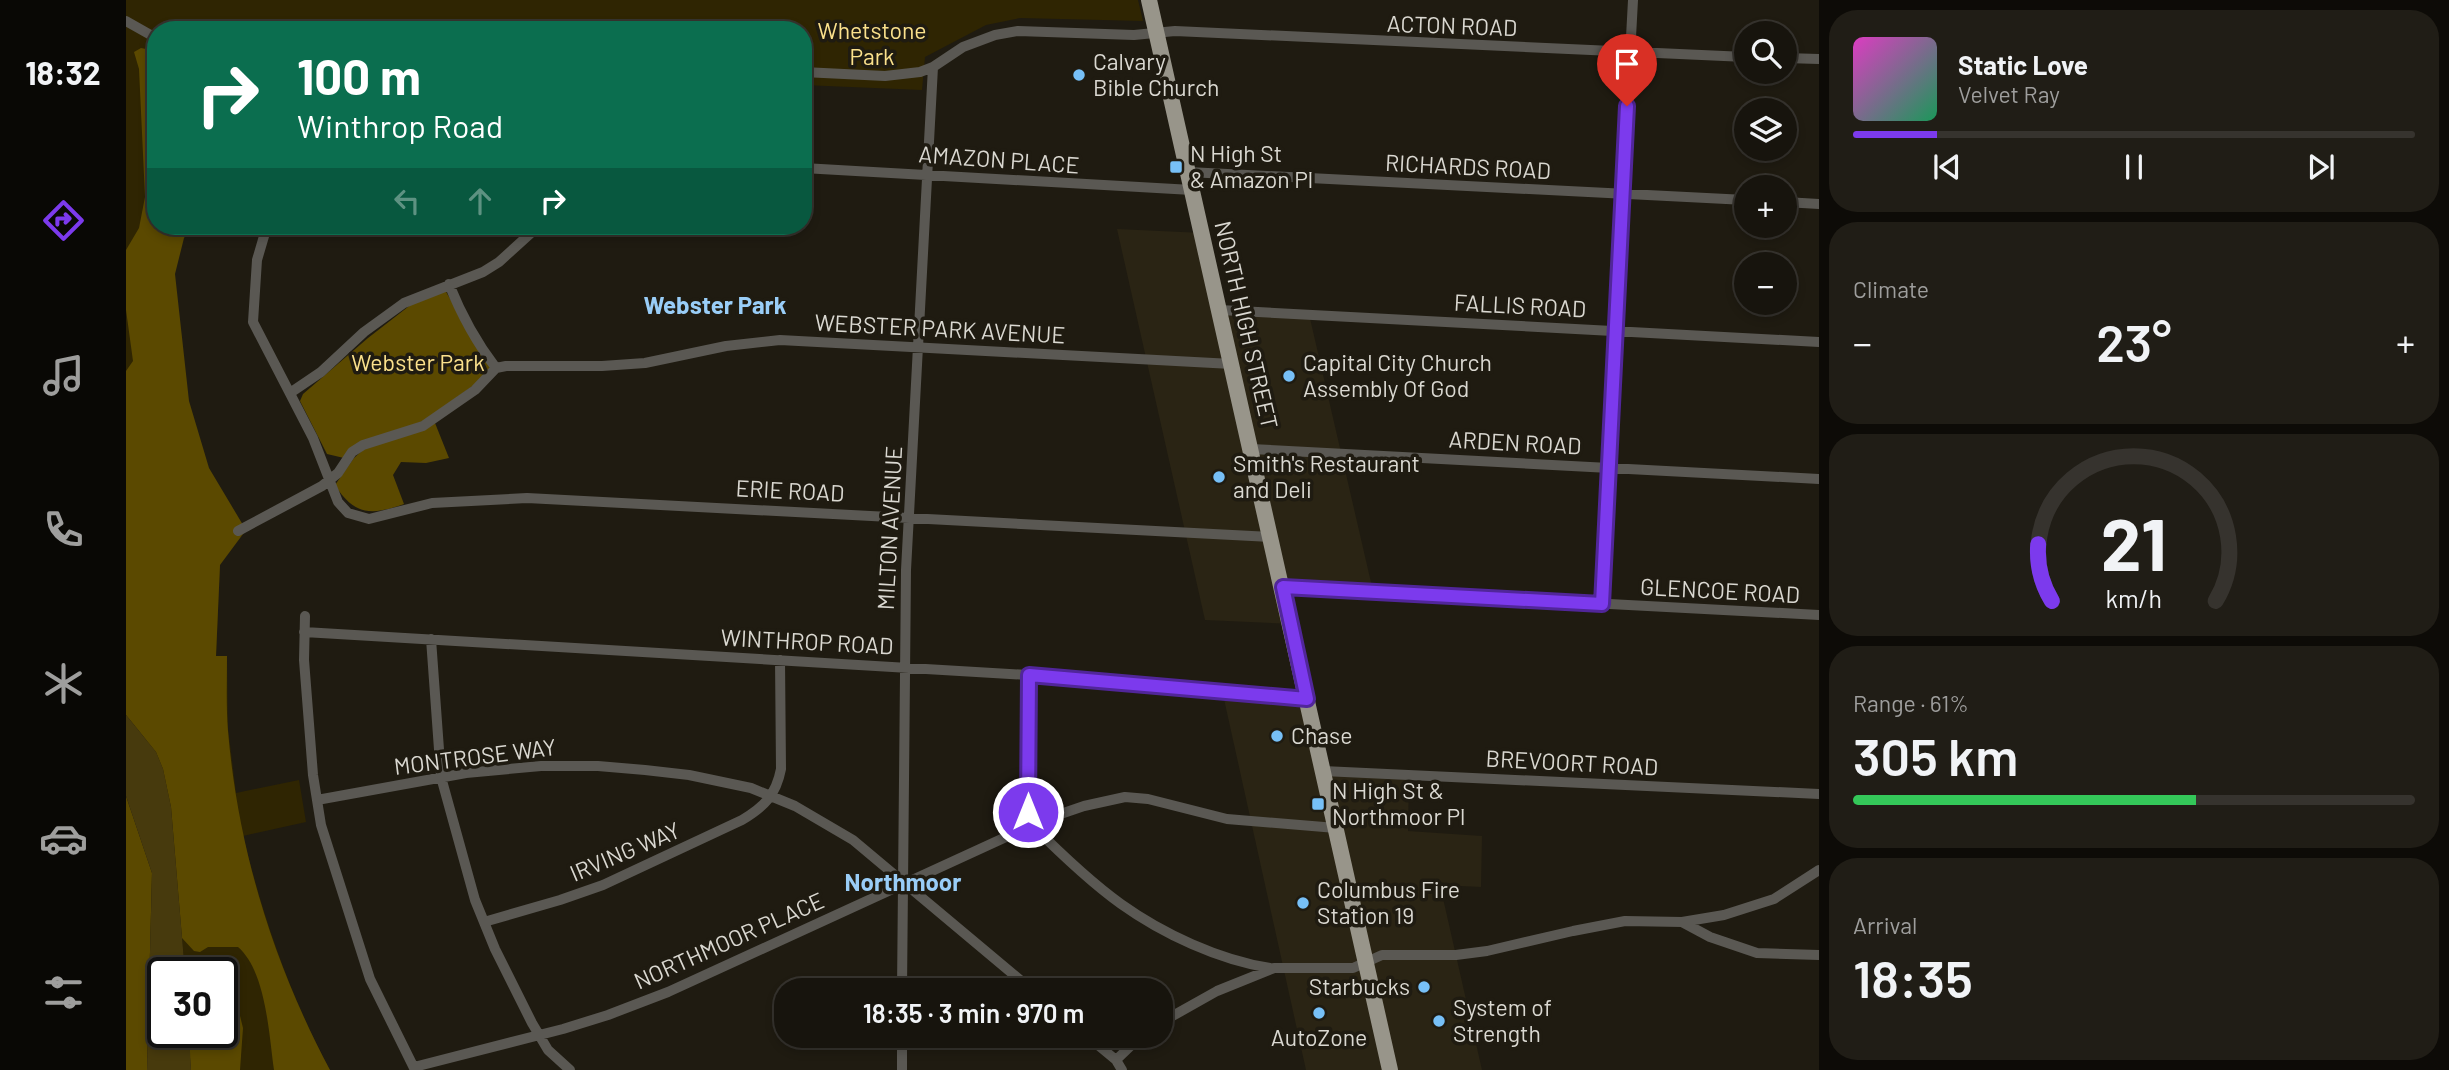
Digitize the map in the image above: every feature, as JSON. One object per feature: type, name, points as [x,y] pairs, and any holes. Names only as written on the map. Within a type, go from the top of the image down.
[{"type":"main road","name":"NORTH HIGH STREET","points":[[1149,0],[1390,1070]]},
{"type":"street","points":[[1602,604],[1633,0]]},
{"type":"street","points":[[126,21],[147,33]]},
{"type":"street","name":"ACTON ROAD","points":[[933,67],[963,47],[1004,33],[1031,30],[1134,35],[1157,32],[1734,56]]},
{"type":"street","points":[[1797,58],[1819,59]]},
{"type":"street","points":[[812,72],[885,76],[920,72],[933,67]]},
{"type":"street","name":"MILTON AVENUE","points":[[902,978],[904,667],[909,517],[933,67]]},
{"type":"street","name":"AMAZON PLACE","points":[[812,169],[1192,190]]},
{"type":"street","name":"RICHARDS ROAD","points":[[1188,172],[1734,199]]},
{"type":"street","points":[[1797,203],[1819,204]]},
{"type":"street","name":"ERIE ROAD","points":[[264,235],[257,260],[253,322],[321,457],[338,502],[348,513],[369,519],[432,503],[527,498],[1271,537]]},
{"type":"street","points":[[290,393],[321,372],[363,332],[404,303],[483,272],[499,262],[529,235]]},
{"type":"street","points":[[238,531],[330,480],[363,444],[423,426],[466,397],[496,368],[476,341],[449,284]]},
{"type":"street","name":"FALLIS ROAD","points":[[1220,310],[1819,342]]},
{"type":"street","name":"WEBSTER PARK AVENUE","points":[[496,368],[645,363],[726,346],[780,340],[1232,364]]},
{"type":"street","name":"ARDEN ROAD","points":[[1251,449],[1819,479]]},
{"type":"street","points":[[321,457],[344,463]]},
{"type":"street","name":"GLENCOE ROAD","points":[[1283,587],[1819,615]]},
{"type":"street","points":[[305,616],[313,775],[321,825],[370,979],[414,1068]]},
{"type":"street","name":"WINTHROP ROAD","points":[[304,632],[1029,675],[1307,699]]},
{"type":"street","points":[[431,639],[441,777],[475,900],[539,1035],[548,1050],[570,1070]]},
{"type":"street","points":[[772,796],[781,769],[780,660]]},
{"type":"street","points":[[1029,675],[1030,826],[1113,897],[1141,916],[1196,945],[1247,963],[1274,968],[1353,968],[1381,956],[1447,956],[1487,951],[1625,921],[1682,922],[1724,915],[1774,899],[1819,870]]},
{"type":"street","name":"MONTROSE WAY","points":[[317,800],[441,777],[541,766],[598,766],[701,776],[751,788],[830,825],[853,841],[1018,978]]},
{"type":"street","name":"BREVOORT ROAD","points":[[1323,771],[1819,794]]},
{"type":"street","name":"IRVING WAY","points":[[484,922],[560,900],[641,868],[742,820],[758,810],[772,796]]},
{"type":"street","name":"NORTHMOOR PLACE","points":[[414,1068],[608,1015],[668,992],[1030,826],[1108,799],[1148,799],[1220,817],[1336,828]]},
{"type":"street","points":[[1682,922],[1710,937],[1757,953],[1819,955]]},
{"type":"street","points":[[1173,1016],[1217,991],[1274,968]]},
{"type":"street","points":[[902,1048],[902,1070]]},
{"type":"street","points":[[1100,1048],[1119,1065],[1132,1048]]},
{"type":"shaded area","points":[[1117,229],[1203,233],[1221,309],[1309,314],[1373,591],[1284,587],[1293,624],[1205,620]]},
{"type":"shaded area","points":[[1222,690],[1308,697],[1325,770],[1409,773],[1408,831],[1482,836],[1481,887],[1440,885],[1482,1070],[1306,1070]]},
{"type":"shaded area","points":[[126,715],[156,752],[163,769],[171,807],[184,957],[150,957],[152,873],[126,796]]},
{"type":"shaded area","points":[[148,1048],[190,1048],[191,1070],[147,1070]]},
{"type":"green space","name":"Whetstone Park","points":[[126,0],[1138,0],[1143,21],[1020,18],[986,25],[925,57],[922,90],[812,85],[812,21],[147,21],[147,235],[157,235],[190,563],[220,565],[216,657],[227,656],[228,728],[236,793],[299,780],[306,822],[243,836],[279,956],[302,1013],[330,1070],[191,1070],[209,1048],[238,1048],[238,957],[184,957],[171,807],[126,685]]},
{"type":"green space","points":[[141,48],[147,49],[147,235],[186,235],[175,274],[189,401],[209,468],[246,530],[220,565],[216,656],[227,656],[228,731],[240,819],[262,906],[276,948],[330,1070],[274,1070],[265,1004],[255,971],[247,958],[238,947],[208,947],[200,952],[194,951],[182,938],[171,807],[163,769],[156,752],[126,715],[126,371],[133,361],[126,310],[126,250],[139,228],[145,197],[139,69],[134,52]]},
{"type":"green space","name":"Webster Park","points":[[445,290],[490,368],[481,380],[427,419],[344,458],[327,454],[300,401],[303,394],[413,303]]},
{"type":"green space","points":[[435,423],[449,458],[426,463],[401,462],[393,475],[404,504],[382,510],[364,510],[349,502],[335,485],[354,458],[364,449]]},
{"type":"green space","points":[[126,796],[152,873],[150,957],[147,957],[147,1070],[126,1070]]},
{"type":"green space","points":[[238,1008],[243,1028],[240,1070],[191,1070],[189,1048],[238,1048]]},
{"type":"place","name":"Calvary Bible Church","points":[[1079,75]]},
{"type":"place","name":"N High St & Amazon Pl","points":[[1176,167]]},
{"type":"place","name":"Capital City Church Assembly Of God","points":[[1289,376]]},
{"type":"place","name":"Smith's Restaurant and Deli","points":[[1219,477]]},
{"type":"place","name":"Chase","points":[[1277,736]]},
{"type":"place","name":"N High St & Northmoor Pl","points":[[1318,804]]},
{"type":"place","name":"Columbus Fire Station 19","points":[[1303,903]]},
{"type":"place","name":"Starbucks","points":[[1424,987]]},
{"type":"place","name":"AutoZone","points":[[1319,1013]]},
{"type":"place","name":"System of Strength","points":[[1439,1021]]},
{"type":"district","name":"Webster Park","points":[[715,306]]},
{"type":"district","name":"Northmoor","points":[[903,883]]},
{"type":"route","points":[[1028,812],[1029,675],[1307,699],[1283,587],[1602,604],[1627,106]]}]
